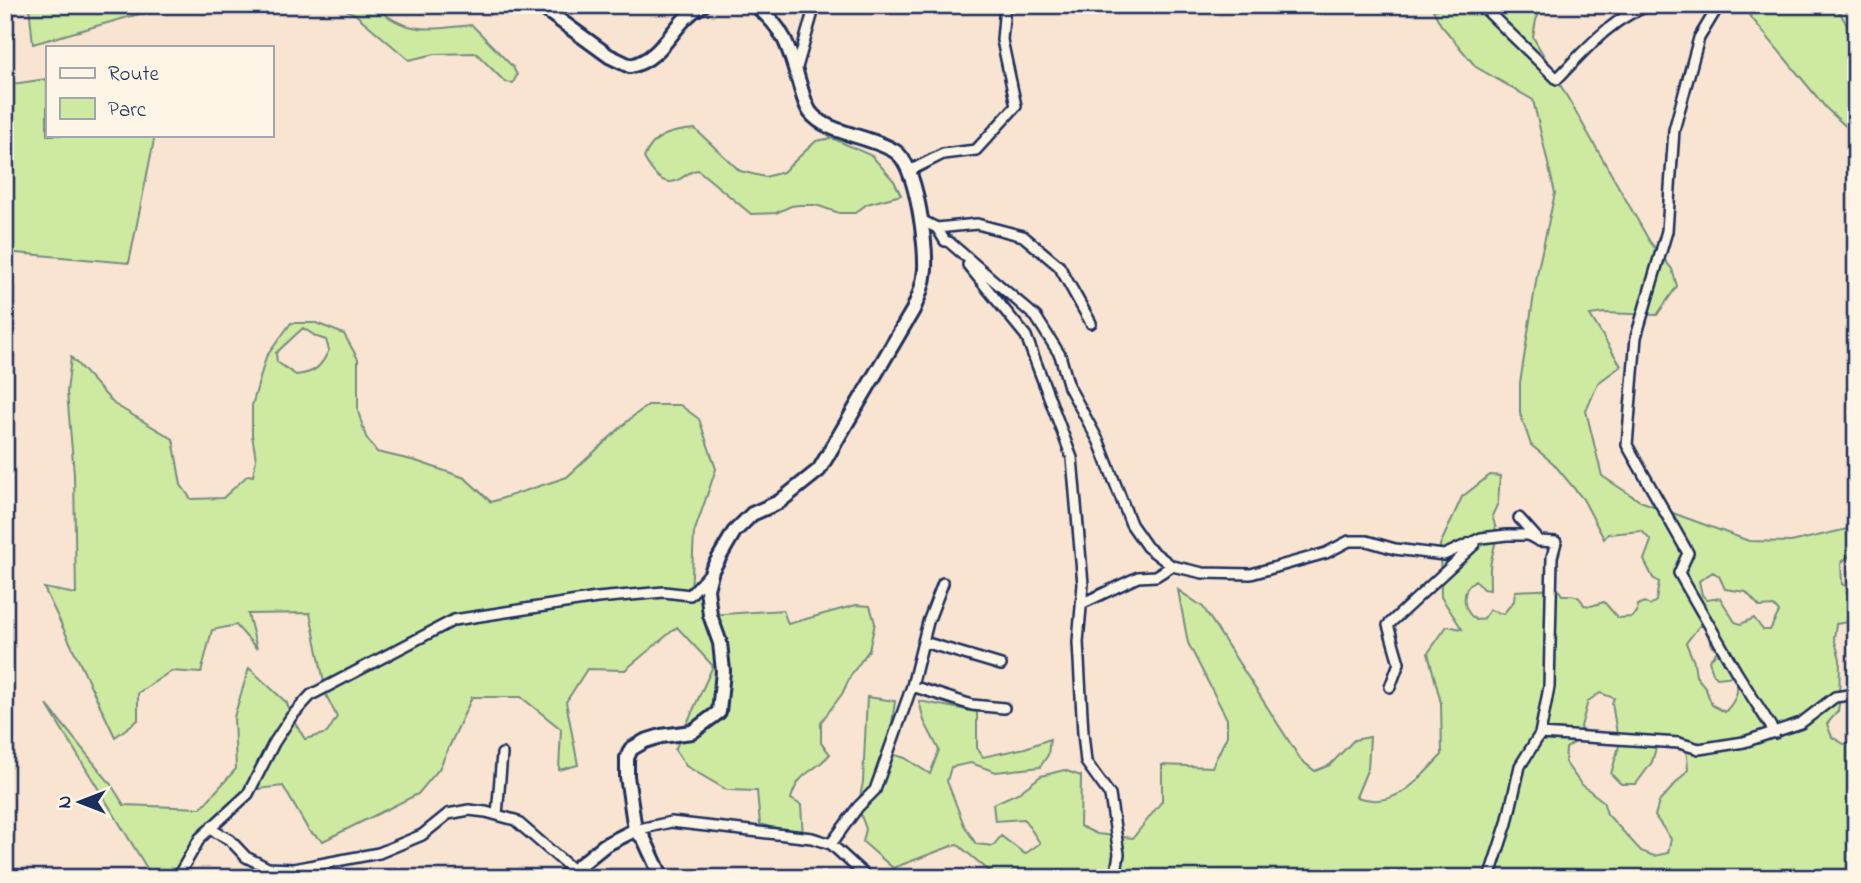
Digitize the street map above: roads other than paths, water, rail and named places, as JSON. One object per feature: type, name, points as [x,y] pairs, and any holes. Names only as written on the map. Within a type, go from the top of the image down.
[{"type":"street","points":[[539,5],[609,56],[629,66],[653,56],[687,15],[703,5]]},
{"type":"street","points":[[177,878],[192,849],[212,826],[247,794],[274,743],[291,717],[311,695],[454,620],[597,598],[664,592],[690,595],[712,570],[734,533],[752,514],[779,502],[819,470],[920,294],[925,259],[921,220],[904,160],[893,150],[815,118],[808,108],[784,36],[776,23],[755,5]]},
{"type":"street","points":[[796,71],[814,5]]},
{"type":"street","points":[[909,171],[943,154],[976,150],[1016,106],[1002,40],[1005,5]]},
{"type":"street","points":[[1481,5],[1557,79],[1598,37],[1638,9],[1652,5]]},
{"type":"street","points":[[1719,5],[1699,38],[1674,130],[1667,231],[1636,337],[1627,445],[1688,553],[1679,573],[1775,733]]},
{"type":"street","points":[[921,220],[937,228],[945,241],[1036,317],[1060,355],[1069,387],[1099,442],[1131,524],[1147,547],[1172,566],[1203,573],[1251,574],[1326,553],[1349,541],[1367,541],[1395,550],[1444,555],[1481,538],[1528,535],[1539,541],[1556,542],[1552,557],[1549,687],[1540,734],[1520,766],[1507,823],[1489,878]]},
{"type":"street","points":[[937,228],[977,224],[1023,236],[1059,267],[1091,323]]},
{"type":"street","points":[[949,242],[1026,336],[1072,458],[1083,584],[1078,642],[1086,762],[1110,795],[1119,854],[1115,878]]},
{"type":"street","points":[[1519,519],[1539,541]]},
{"type":"street","points":[[1390,687],[1399,663],[1388,625],[1481,538]]},
{"type":"street","points":[[1081,604],[1138,577],[1156,576],[1172,566]]},
{"type":"street","points":[[662,878],[644,839],[635,830],[626,776],[627,758],[631,749],[660,736],[692,732],[719,712],[723,671],[707,589],[712,570]]},
{"type":"street","points":[[831,844],[858,807],[875,790],[912,686],[928,622],[943,583]]},
{"type":"street","points":[[924,642],[1001,666]]},
{"type":"street","points":[[912,686],[972,705],[1004,708]]},
{"type":"street","points":[[1540,734],[1679,743],[1699,749],[1744,742],[1775,733],[1801,723],[1835,697],[1856,694]]},
{"type":"street","points":[[497,815],[502,754]]},
{"type":"street","points":[[212,826],[214,831],[230,840],[246,857],[268,868],[294,869],[379,853],[422,835],[448,814],[468,810],[515,820],[569,874],[606,845],[635,830],[671,822],[812,838],[831,844],[868,878]]}]
